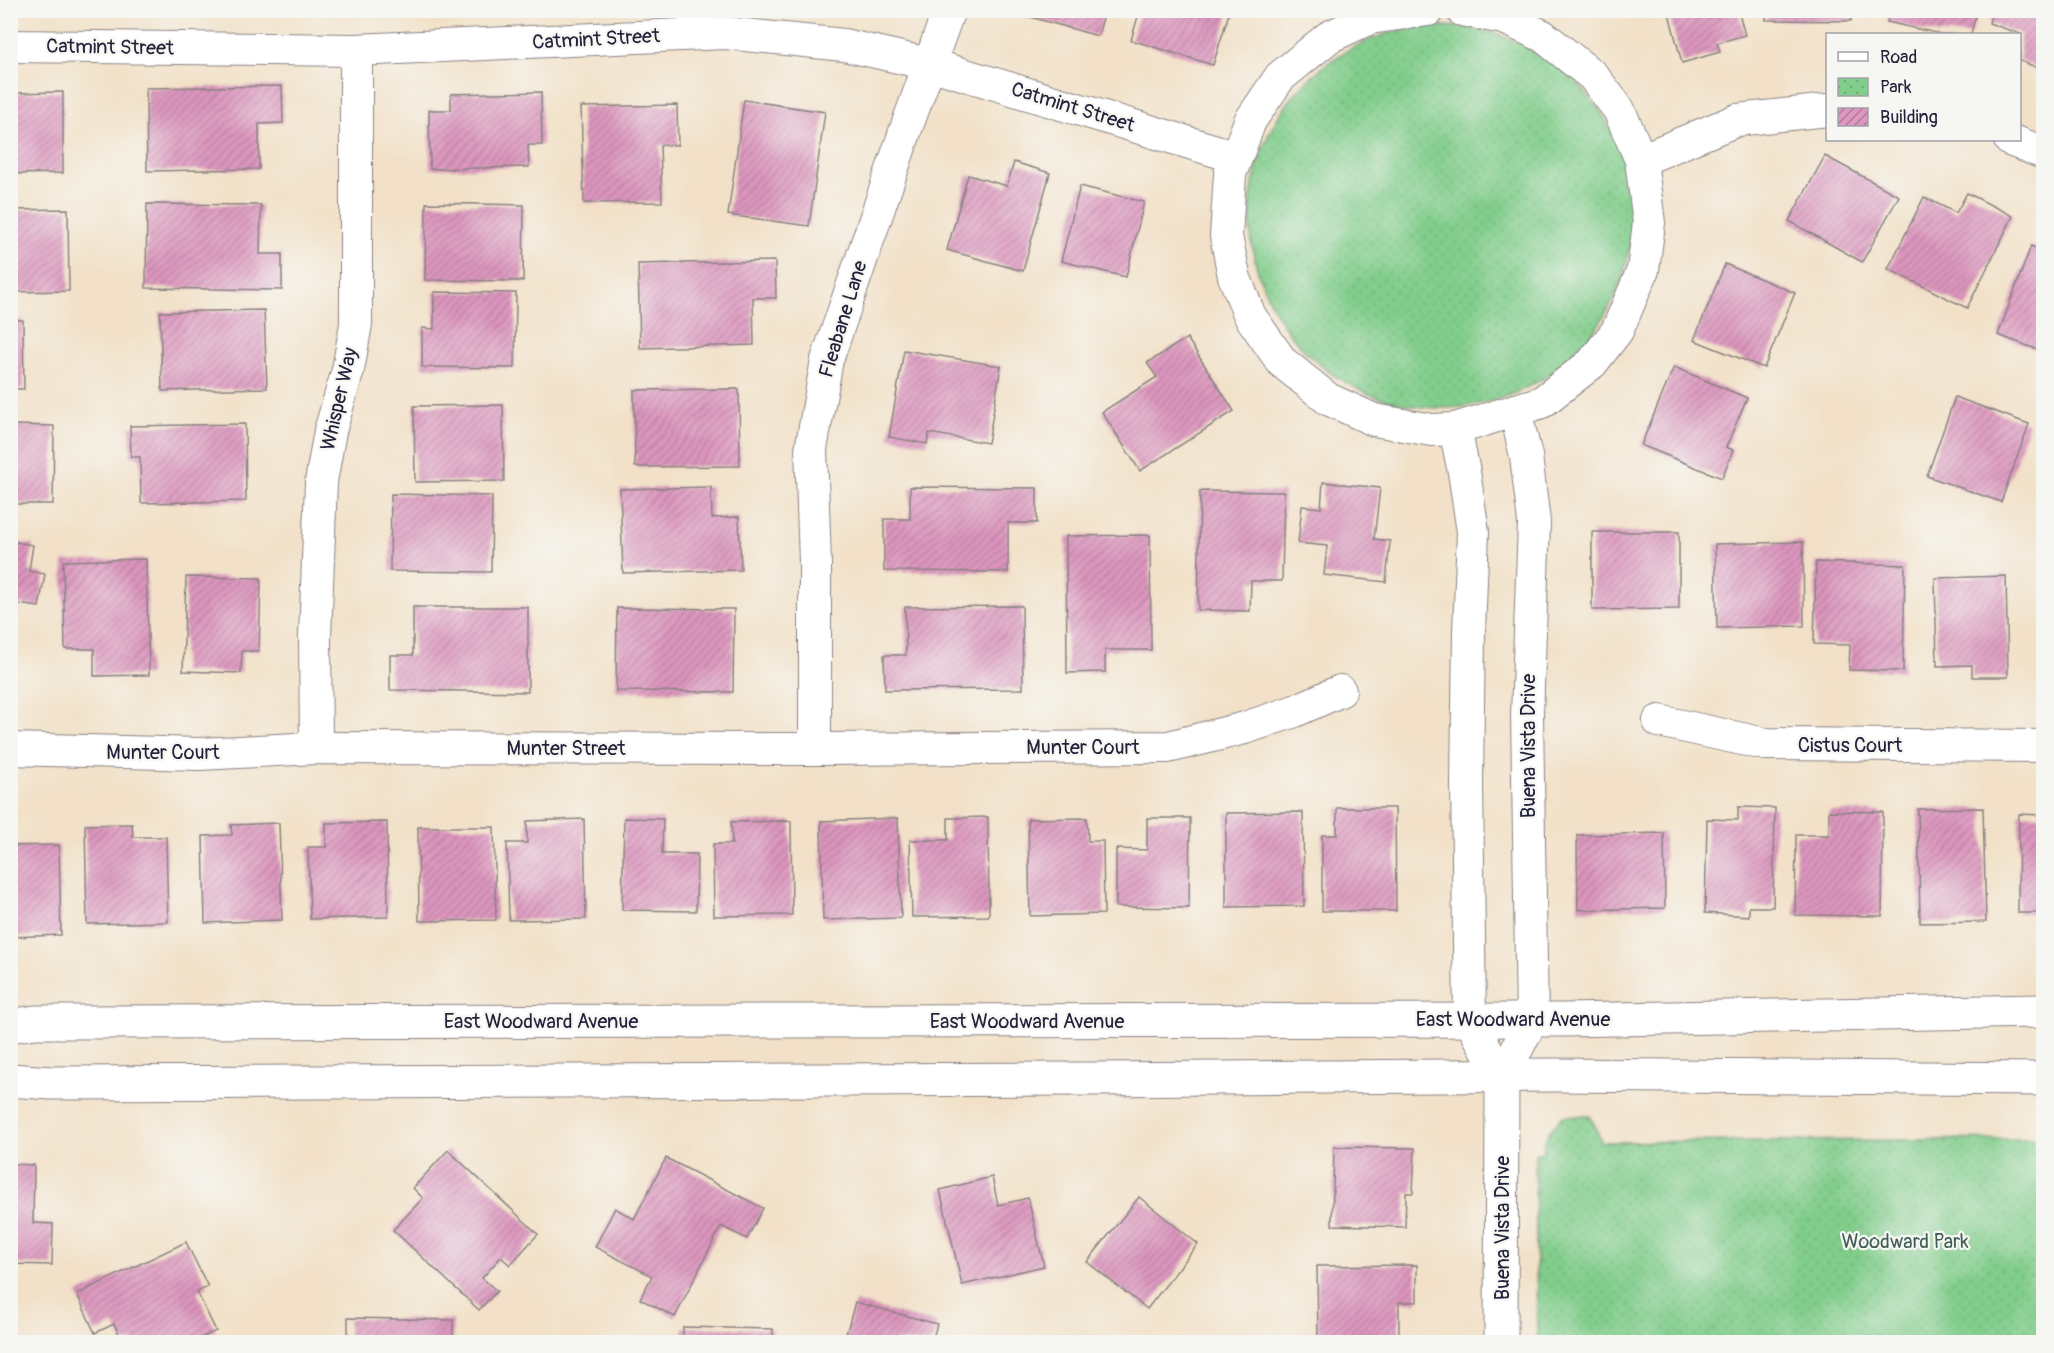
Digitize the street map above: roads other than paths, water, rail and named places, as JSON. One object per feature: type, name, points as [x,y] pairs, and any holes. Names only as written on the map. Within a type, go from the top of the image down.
[{"type":"street","name":"Fleabane Lane","points":[[815,749],[811,449],[827,360],[949,10]]},
{"type":"street","points":[[1428,10],[1369,14],[1329,38],[1280,77],[1250,121],[1230,174],[1227,236],[1234,276],[1250,316],[1282,362],[1328,399],[1374,420],[1432,430],[1455,429],[1542,402],[1592,363],[1617,331],[1643,270],[1649,224],[1641,159],[1619,110],[1593,76],[1543,36],[1504,18],[1462,10]]},
{"type":"street","name":"Catmint Street","points":[[10,46],[356,51],[725,33],[844,45],[929,63],[1236,157]]},
{"type":"street","name":"Whisper Way","points":[[316,748],[315,637],[321,482],[330,431],[348,370],[356,324],[356,51]]},
{"type":"street","points":[[1641,159],[1737,120],[1826,110]]},
{"type":"street","points":[[2013,141],[2043,153]]},
{"type":"street","name":"Buena Vista Drive","points":[[1501,1342],[1502,1077],[1532,1020],[1527,715],[1534,522],[1526,456],[1515,410]]},
{"type":"street","name":"Buena Vista Drive","points":[[1455,429],[1473,532],[1467,762],[1470,1020],[1502,1077]]},
{"type":"street","name":"Munter Court","points":[[815,749],[1168,747],[1245,728],[1295,711],[1340,691]]},
{"type":"street","name":"Cistus Court","points":[[1659,721],[1766,744],[2043,746]]},
{"type":"street","name":"Munter Court","points":[[10,749],[200,754],[316,748]]},
{"type":"street","name":"Munter Street","points":[[316,748],[815,749]]},
{"type":"street","name":"East Woodward Avenue","points":[[10,1026],[47,1022],[1532,1020],[2043,1011]]},
{"type":"street","points":[[10,1080],[86,1083],[1555,1075],[2043,1079]]},
{"type":"park label","name":"Woodward Park","points":[[1905,1241]]}]
